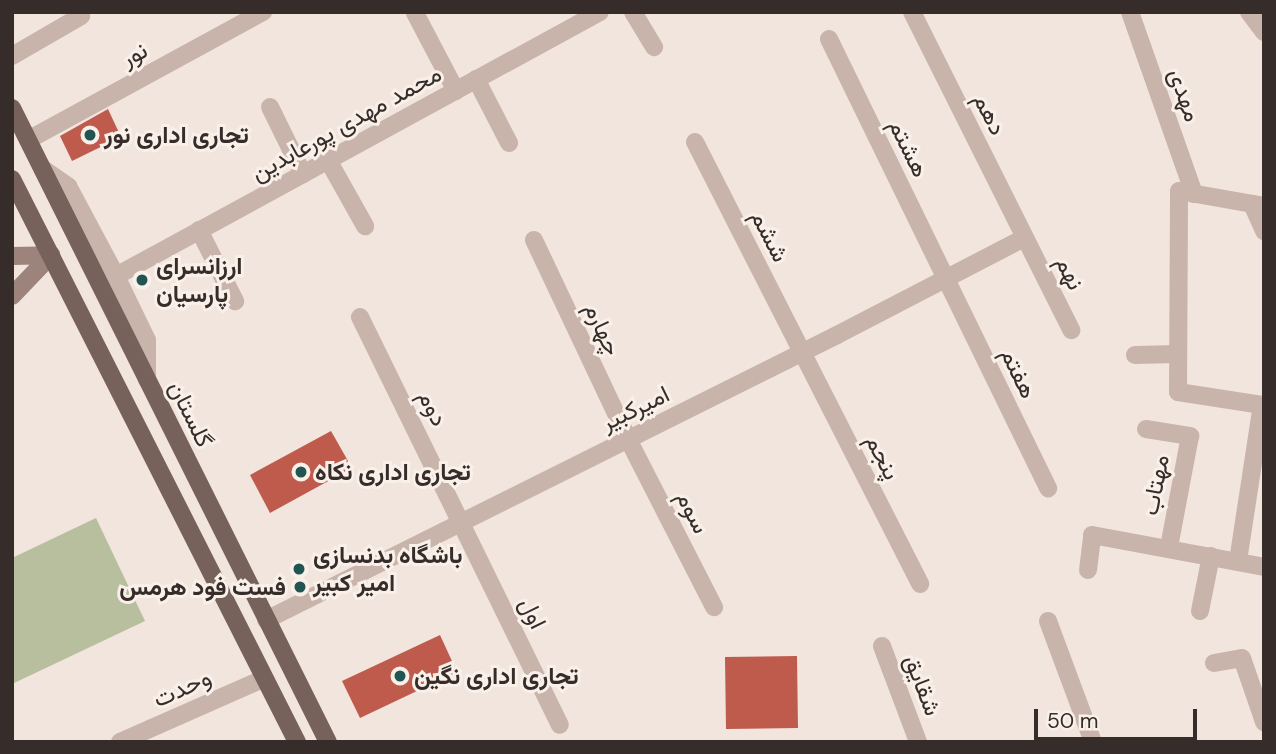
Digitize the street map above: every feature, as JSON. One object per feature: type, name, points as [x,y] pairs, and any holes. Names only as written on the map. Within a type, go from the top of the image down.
[{"type":"main road","name":"گلستان","points":[[12,108],[328,742]]},
{"type":"main road","points":[[12,179],[296,742]]},
{"type":"main road","points":[[51,255],[78,241]]},
{"type":"street","name":"نور","points":[[28,140],[262,12]]},
{"type":"street","name":"محمد مهدی پورعابدین","points":[[116,276],[600,12]]},
{"type":"street","points":[[634,12],[654,47]]},
{"type":"street","name":"دهم","points":[[912,12],[1024,238]]},
{"type":"street","name":"مهدی","points":[[1130,12],[1194,194]]},
{"type":"street","points":[[1249,12],[1264,32]]},
{"type":"street","points":[[415,13],[456,91]]},
{"type":"street","points":[[12,56],[81,16]]},
{"type":"street","name":"هشتم","points":[[829,39],[946,279]]},
{"type":"street","points":[[476,79],[509,143]]},
{"type":"street","points":[[270,107],[303,174]]},
{"type":"street","name":"ششم","points":[[695,142],[802,352]]},
{"type":"street","points":[[328,160],[365,226]]},
{"type":"street","points":[[42,168],[68,186],[116,276],[147,340],[147,380]]},
{"type":"street","points":[[1238,561],[1262,405],[1178,392],[1179,191],[1258,205],[1264,231]]},
{"type":"street","points":[[199,230],[235,300]]},
{"type":"street","name":"امیرکبیر","points":[[266,620],[1024,238]]},
{"type":"street","name":"نهم","points":[[1024,238],[1071,330]]},
{"type":"street","name":"چهارم","points":[[534,240],[628,439]]},
{"type":"street","points":[[12,256],[51,255]]},
{"type":"street","points":[[12,296],[51,255]]},
{"type":"street","name":"هفتم","points":[[946,279],[1048,488]]},
{"type":"street","name":"دوم","points":[[360,317],[462,522]]},
{"type":"street","name":"پنجم","points":[[802,352],[919,584]]},
{"type":"street","points":[[1135,355],[1178,354]]},
{"type":"street","name":"مهتاب","points":[[1146,429],[1190,436],[1169,547]]},
{"type":"street","name":"سوم","points":[[628,439],[714,607]]},
{"type":"street","name":"اول","points":[[462,522],[559,725]]},
{"type":"street","points":[[1088,570],[1092,535],[1169,547],[1264,567]]},
{"type":"street","points":[[1200,611],[1211,556]]},
{"type":"street","points":[[1048,621],[1093,742]]},
{"type":"street","name":"شقایق","points":[[883,646],[918,742]]},
{"type":"street","points":[[1214,663],[1242,658],[1264,722]]},
{"type":"street","name":"وحدت","points":[[120,742],[263,679]]},
{"type":"green space","points":[[96,518],[145,621],[12,684],[12,558]]},
{"type":"building","name":"تجاری اداری نور","points":[[108,109],[121,137],[72,161],[60,136]]},
{"type":"building","name":"تجاری اداری نکاه","points":[[331,431],[352,468],[270,513],[250,475]]},
{"type":"building","name":"تجاری اداری نگین","points":[[440,635],[457,672],[360,718],[342,681]]},
{"type":"building","points":[[797,656],[798,728],[726,729],[725,657]]},
{"type":"place","name":"تجاری اداری نور","points":[[90,135]]},
{"type":"place","name":"ارزانسرای پارسیان","points":[[142,280]]},
{"type":"place","name":"تجاری اداری نکاه","points":[[301,472]]},
{"type":"place","name":"باشگاه بدنسازی امیر کبیر","points":[[299,569]]},
{"type":"place","name":"فست فود هرمس","points":[[300,587]]},
{"type":"place","name":"تجاری اداری نگین","points":[[400,676]]}]
